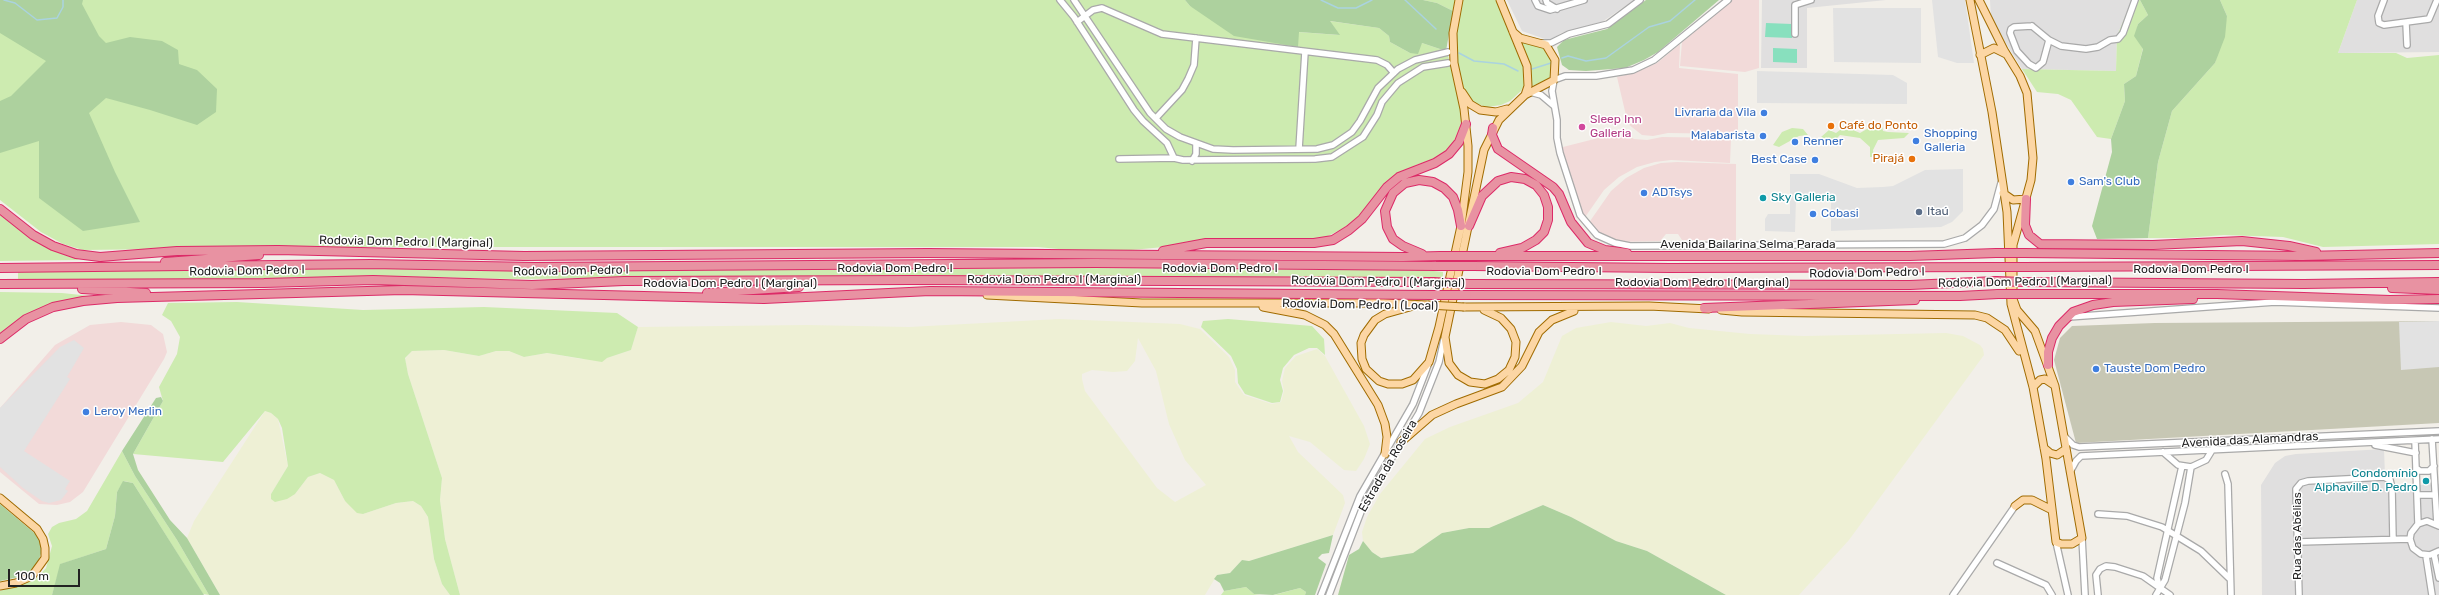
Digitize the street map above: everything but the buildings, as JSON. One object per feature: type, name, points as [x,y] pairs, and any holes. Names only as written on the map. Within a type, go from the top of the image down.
[{"type":"highway","points":[[1100,253],[1162,251],[1206,243],[1314,242],[1333,240],[1349,230],[1362,219],[1387,187],[1399,177],[1435,163],[1449,154],[1459,142],[1466,124]]},
{"type":"highway","points":[[1493,128],[1492,135],[1498,149],[1553,186],[1559,194],[1571,222],[1588,243],[1605,250],[1640,255]]},
{"type":"highway","points":[[1469,226],[1482,196],[1498,181],[1511,177],[1524,179],[1536,185],[1544,195],[1548,214],[1544,232],[1536,240],[1522,248],[1489,256]]},
{"type":"highway","points":[[1430,256],[1414,252],[1393,239],[1387,227],[1385,211],[1393,193],[1405,183],[1419,180],[1433,182],[1453,197],[1458,210],[1460,226]]},
{"type":"highway","points":[[2026,199],[2025,225],[2029,235],[2040,244],[2153,245],[2242,241],[2288,246],[2327,255]]},
{"type":"highway","name":"Rodovia Dom Pedro I (Marginal)","points":[[0,209],[42,240],[64,250],[86,256],[128,256],[205,250],[278,250],[524,256],[1100,253],[1254,256],[1489,256],[1611,258],[1640,255],[1910,256],[2024,253]]},
{"type":"highway","points":[[54,268],[235,256],[326,252]]},
{"type":"highway","name":"Rodovia Dom Pedro I","points":[[2024,253],[2327,255],[2439,253]]},
{"type":"highway","name":"Rodovia Dom Pedro I","points":[[0,268],[371,264],[521,267],[1095,263],[1670,268],[2439,265]]},
{"type":"highway","name":"Rodovia Dom Pedro I","points":[[0,284],[264,283],[373,280],[532,285],[624,281],[1433,282],[1469,284],[1863,285],[1996,281],[2323,284],[2439,282]]},
{"type":"highway","points":[[668,297],[852,281]]},
{"type":"highway","points":[[26,284],[140,293],[239,293],[268,296]]},
{"type":"highway","points":[[2323,284],[2439,290]]},
{"type":"highway","name":"Rodovia Dom Pedro I (Marginal)","points":[[268,296],[403,290],[764,299],[930,291],[1467,295],[2254,295],[2390,300],[2439,299]]},
{"type":"highway","points":[[2048,365],[2048,352],[2052,338],[2067,317],[2083,308],[2113,302],[2254,295]]},
{"type":"highway","points":[[0,339],[18,324],[36,314],[61,305],[76,302],[117,298],[268,296]]},
{"type":"highway","points":[[1704,308],[1932,300],[1960,296]]},
{"type":"main road","points":[[1417,305],[1385,314],[1375,320],[1364,335],[1361,343],[1362,359],[1373,376],[1388,384],[1402,384],[1412,380],[1429,362],[1439,327],[1460,226],[1468,172],[1466,124],[1454,63],[1453,33],[1459,0]]},
{"type":"main road","points":[[1500,0],[1527,66],[1529,78],[1527,94]]},
{"type":"main road","points":[[1970,0],[1980,56],[1987,84],[2007,222],[2009,296],[2024,360],[2033,387],[2046,459],[2056,542],[2066,545],[2082,538],[2054,386],[2035,331],[2017,310],[2014,299],[2013,245],[2031,180],[2033,158],[2030,117],[2022,81],[2005,52],[1979,0]]},
{"type":"main road","points":[[1479,308],[1501,318],[1511,329],[1516,342],[1515,357],[1509,370],[1498,379],[1485,384],[1470,382],[1458,375],[1449,363],[1445,337],[1484,150],[1493,128],[1509,108],[1527,94],[1554,80],[1555,60],[1551,50],[1542,43],[1520,38],[1513,32]]},
{"type":"main road","points":[[1980,56],[1994,48],[2005,52]]},
{"type":"main road","points":[[1459,85],[1466,99],[1480,110],[1496,112],[1509,108]]},
{"type":"main road","points":[[2003,193],[2013,200],[2026,199]]},
{"type":"main road","name":"Rodovia Dom Pedro I (Local)","points":[[930,291],[1142,303],[1417,305],[1479,308],[1583,308],[1649,306],[1704,308],[1742,312],[1975,315],[1987,318],[2005,330],[2024,360]]},
{"type":"main road","points":[[1243,304],[1305,315],[1321,323],[1334,334],[1378,405],[1386,430],[1385,454]]},
{"type":"main road","points":[[1401,442],[1432,415],[1456,404],[1502,387],[1522,366],[1539,332],[1552,320],[1564,313],[1583,308]]},
{"type":"main road","points":[[2033,387],[2040,380],[2045,379],[2054,386]]},
{"type":"main road","points":[[2044,448],[2050,453],[2057,455],[2066,449]]},
{"type":"main road","points":[[0,498],[37,529],[43,539],[45,558],[32,576],[16,584],[0,586]]},
{"type":"main road","points":[[2015,506],[2023,500],[2032,500],[2052,510]]},
{"type":"street","points":[[1060,0],[1077,22],[1134,110],[1143,121],[1167,143],[1174,158]]},
{"type":"street","points":[[1074,0],[1140,99],[1166,129],[1178,136],[1213,148],[1233,150],[1299,150],[1317,149],[1333,145],[1352,132],[1378,88],[1394,72],[1415,60],[1448,52]]},
{"type":"street","points":[[1535,0],[1538,6],[1544,9],[1557,9],[1584,0]]},
{"type":"street","points":[[1546,0],[1547,4],[1557,9]]},
{"type":"street","points":[[1542,43],[1551,43],[1569,34],[1608,24],[1640,0]]},
{"type":"street","points":[[1554,80],[1565,76],[1596,76],[1633,70],[1654,60],[1728,0]]},
{"type":"street","points":[[1795,34],[1796,4],[1811,0]]},
{"type":"street","points":[[2049,40],[2043,62],[2036,68],[2029,64],[2014,46],[2010,33],[2011,28],[2034,27],[2049,40],[2061,46],[2086,49],[2098,47],[2110,40],[2118,39],[2123,33],[2135,0]]},
{"type":"street","points":[[2384,0],[2378,16],[2379,23],[2384,25],[2429,19],[2437,0]]},
{"type":"street","points":[[1077,22],[1093,10],[1102,8],[1162,34],[1377,60],[1387,65],[1394,72]]},
{"type":"street","points":[[2406,23],[2407,45]]},
{"type":"street","points":[[1156,118],[1182,90],[1188,79],[1194,65],[1196,38]]},
{"type":"street","points":[[2005,52],[2014,46]]},
{"type":"street","points":[[1299,150],[1305,52]]},
{"type":"street","points":[[1120,159],[1174,158],[1192,160],[1315,160],[1332,157],[1363,137],[1377,115],[1382,102],[1398,83],[1423,68],[1448,63]]},
{"type":"street","name":"Avenida Bailarina Selma Parada","points":[[1554,80],[1552,91],[1557,138],[1580,215],[1590,229],[1604,239],[1630,246],[1944,244],[1965,238],[1989,218],[1998,199],[2001,177]]},
{"type":"street","points":[[1527,94],[1541,95],[1554,106]]},
{"type":"street","points":[[1169,148],[1171,140],[1178,136]]},
{"type":"street","points":[[1192,160],[1196,154],[1196,143]]},
{"type":"street","points":[[2067,317],[2274,302],[2439,308]]},
{"type":"street","name":"Estrada da Roseira","points":[[1329,595],[1364,504],[1419,413],[1429,390],[1445,337]]},
{"type":"street","name":"Estrada da Roseira","points":[[1321,595],[1360,496],[1413,404],[1429,362]]},
{"type":"street","name":"Avenida das Alamandras","points":[[2079,447],[2439,431]]},
{"type":"street","points":[[2064,436],[2073,445],[2079,447],[2078,452],[2081,456],[2076,460],[2070,472]]},
{"type":"street","points":[[2335,436],[2333,440],[2335,444]]},
{"type":"street","points":[[2432,439],[2436,452],[2434,466],[2438,525],[2427,521],[2418,524],[2411,533],[2410,539],[2417,552],[2426,556],[2437,552],[2439,578]]},
{"type":"street","name":"Avenida das Alamandras","points":[[2081,456],[2439,439]]},
{"type":"street","points":[[2163,452],[2174,462],[2182,466],[2191,466],[2206,460],[2214,450],[2215,441]]},
{"type":"street","points":[[2416,441],[2418,524]]},
{"type":"street","points":[[2369,443],[2416,453]]},
{"type":"street","points":[[2159,586],[2157,578],[2182,466]]},
{"type":"street","points":[[2156,595],[2159,586],[2164,580],[2175,534],[2182,513],[2191,466]]},
{"type":"street","points":[[2416,468],[2420,471],[2429,471],[2434,466]]},
{"type":"street","points":[[2225,474],[2228,484],[2231,595]]},
{"type":"street","name":"Rua das Abélias","points":[[2299,595],[2296,489],[2301,483],[2384,477],[2390,480],[2392,488],[2393,539]]},
{"type":"street","points":[[2177,485],[2188,487]]},
{"type":"street","points":[[2417,495],[2435,495]]},
{"type":"street","points":[[1953,595],[2015,506]]},
{"type":"street","points":[[2172,511],[2182,513]]},
{"type":"street","points":[[2098,514],[2106,513],[2136,518],[2168,530],[2201,551],[2230,579]]},
{"type":"street","points":[[2082,538],[2084,595]]},
{"type":"street","points":[[2298,542],[2410,539]]},
{"type":"street","points":[[2056,542],[2068,595]]},
{"type":"street","points":[[2426,556],[2432,595]]},
{"type":"street","points":[[1997,563],[2046,585],[2052,595]]},
{"type":"street","points":[[2098,595],[2096,576],[2100,569],[2106,566],[2137,573],[2159,586],[2170,595]]},
{"type":"shaded area","points":[[1507,0],[1634,0],[1602,22],[1561,33],[1552,39],[1545,39],[1522,31]]},
{"type":"shaded area","points":[[1732,0],[1759,0],[1759,68],[1745,72],[1680,66],[1682,42]]},
{"type":"shaded area","points":[[1762,0],[1886,0],[1807,8],[1807,68],[1761,68]]},
{"type":"shaded area","points":[[1932,0],[1965,0],[1974,63],[1957,63],[1938,57]]},
{"type":"shaded area","points":[[1990,0],[2132,0],[2117,36],[2116,71],[2022,69],[1991,19]]},
{"type":"shaded area","points":[[2357,0],[2439,0],[2439,52],[2338,53]]},
{"type":"shaded area","points":[[1833,8],[1921,8],[1921,63],[1834,62]]},
{"type":"shaded area","points":[[1680,44],[1679,68],[1738,74],[1738,134],[1668,133],[1653,136],[1642,135],[1628,124],[1617,77],[1634,73],[1657,63]]},
{"type":"shaded area","points":[[1757,71],[1893,75],[1907,83],[1907,104],[1757,103]]},
{"type":"shaded area","points":[[1622,132],[1634,139],[1647,140],[1662,137],[1731,138],[1730,163],[1671,160],[1655,162],[1637,167],[1619,177],[1604,190],[1581,223],[1559,148]]},
{"type":"shaded area","points":[[1677,162],[1736,164],[1736,240],[1682,240],[1678,234],[1666,234],[1660,241],[1615,242],[1601,238],[1588,224],[1611,191],[1626,178],[1644,168],[1661,163]]},
{"type":"shaded area","points":[[1963,169],[1963,211],[1952,222],[1941,227],[1831,231],[1831,199],[1796,199],[1795,232],[1765,231],[1765,219],[1768,214],[1790,214],[1790,174],[1819,174],[1857,188],[1893,186],[1925,170]]},
{"type":"shaded area","points":[[1059,319],[1180,324],[1200,329],[1229,357],[1235,370],[1235,382],[1244,395],[1272,404],[1281,402],[1284,391],[1282,381],[1285,368],[1296,356],[1317,349],[1325,356],[1364,426],[1370,444],[1364,459],[1356,471],[1344,470],[1310,442],[1289,436],[1298,452],[1343,495],[1345,503],[1333,535],[1249,561],[1242,560],[1230,573],[1217,575],[1205,595],[460,595],[445,539],[440,500],[442,478],[408,374],[405,359],[412,351],[444,350],[479,356],[496,351],[509,351],[524,357],[547,353],[581,359],[607,358],[631,350],[638,327],[807,325],[909,327]],"holes":[[[1138,338],[1156,371],[1169,424],[1185,460],[1206,485],[1175,502],[1157,488],[1085,391],[1082,379],[1082,374],[1092,370],[1113,372],[1127,371],[1135,361]]]},
{"type":"shaded area","points":[[2439,321],[2439,423],[2076,443],[2054,360],[2060,338],[2072,326],[2155,323]]},
{"type":"shaded area","points":[[2439,321],[2439,367],[2401,370],[2399,322]]},
{"type":"shaded area","points":[[121,322],[151,325],[163,334],[167,352],[164,359],[83,492],[70,502],[57,505],[39,504],[0,472],[0,408],[55,345],[90,325]]},
{"type":"shaded area","points":[[1611,322],[1646,326],[1670,323],[1689,328],[1750,334],[1804,336],[1946,333],[1963,336],[1980,345],[1983,349],[1984,355],[1849,540],[1799,595],[1726,595],[1647,551],[1616,541],[1571,517],[1543,505],[1489,528],[1469,528],[1442,533],[1413,553],[1381,558],[1372,552],[1363,541],[1362,532],[1367,517],[1380,494],[1425,439],[1450,427],[1518,403],[1543,382],[1562,336],[1576,328]]},
{"type":"shaded area","points":[[74,340],[84,348],[67,377],[70,379],[24,451],[70,481],[65,489],[68,491],[61,500],[49,503],[42,501],[23,488],[0,467],[0,408],[60,347]]},
{"type":"shaded area","points":[[265,411],[271,413],[278,419],[288,466],[271,494],[295,494],[308,477],[320,473],[334,480],[345,501],[363,514],[396,503],[413,501],[421,506],[428,517],[434,559],[442,584],[450,595],[220,595],[187,538],[194,521]]},
{"type":"shaded area","points":[[2384,449],[2385,476],[2395,486],[2439,484],[2439,595],[2262,595],[2261,485],[2275,463],[2285,456],[2296,454]]},
{"type":"green space","points":[[0,0],[1185,0],[1190,6],[1298,47],[1298,32],[1339,35],[1329,21],[1379,28],[1389,36],[1390,42],[1410,53],[1422,43],[1446,51],[1459,85],[1464,132],[1452,148],[1434,159],[1416,165],[1399,177],[1370,201],[1359,217],[1342,229],[1314,243],[1206,243],[1100,253],[1038,247],[318,247],[83,250],[63,244],[41,232],[0,200]]},
{"type":"green space","points":[[0,0],[83,0],[82,4],[99,36],[106,43],[130,37],[162,41],[178,50],[179,64],[197,70],[217,89],[216,112],[197,125],[106,98],[89,113],[115,172],[140,222],[83,231],[39,198],[39,141],[0,153],[0,101],[11,96],[46,61],[0,33]]},
{"type":"green space","points":[[1185,0],[1423,0],[1437,3],[1453,11],[1446,51],[1422,43],[1418,54],[1410,53],[1390,42],[1389,36],[1379,28],[1330,21],[1340,35],[1299,32],[1298,47],[1234,36],[1190,6]]},
{"type":"green space","points":[[1423,0],[1455,0],[1453,11],[1437,3]]},
{"type":"green space","points":[[1462,0],[1496,0],[1525,67],[1525,83],[1521,91],[1510,101],[1501,105],[1487,107],[1474,103],[1461,85],[1457,66],[1456,29]]},
{"type":"green space","points":[[1646,0],[1719,0],[1658,52],[1625,68],[1586,71],[1569,70],[1562,65],[1557,47],[1564,40],[1607,29]]},
{"type":"green space","points":[[2132,0],[2140,0],[2148,15],[2138,24],[2135,36],[2143,48],[2136,76],[2124,84],[2125,101],[2111,139],[2097,137],[2071,100],[2058,94],[2037,92],[2022,69],[2116,71],[2117,36]]},
{"type":"green space","points":[[2140,0],[2220,0],[2227,16],[2225,37],[2215,63],[2172,111],[2158,162],[2148,238],[2097,239],[2092,226],[2112,152],[2111,139],[2125,101],[2124,84],[2136,76],[2143,49],[2134,36],[2138,24],[2148,15]]},
{"type":"green space","points":[[2220,0],[2357,0],[2338,53],[2396,53],[2407,58],[2439,55],[2439,244],[2323,247],[2283,237],[2224,235],[2185,238],[2148,238],[2158,162],[2172,111],[2215,63],[2227,16]]},
{"type":"green space","points":[[1766,23],[1792,24],[1792,38],[1765,37]]},
{"type":"green space","points":[[1518,38],[1545,49],[1552,59],[1552,74],[1548,79],[1530,87]]},
{"type":"green space","points":[[1773,48],[1797,49],[1797,63],[1773,62]]},
{"type":"green space","points":[[1869,125],[1882,125],[1883,131],[1888,132],[1909,133],[1904,138],[1878,140],[1873,150],[1874,157],[1870,157],[1870,147],[1860,138],[1840,135],[1833,142],[1821,137],[1829,130],[1836,133],[1840,130],[1853,130],[1860,133],[1867,129]]},
{"type":"green space","points":[[1792,128],[1803,129],[1808,135],[1799,136],[1779,147],[1773,145],[1782,132]]},
{"type":"green space","points":[[0,215],[34,240],[79,260],[0,261]]},
{"type":"green space","points":[[382,268],[513,271],[1086,268],[1425,270],[1443,272],[1443,279],[905,276],[510,279],[382,276],[145,281],[18,279],[18,272]]},
{"type":"green space","points":[[0,292],[62,293],[110,298],[40,309],[19,319],[0,333]]},
{"type":"green space","points":[[237,302],[363,310],[484,307],[617,313],[638,327],[631,350],[607,358],[602,362],[547,353],[524,357],[509,351],[496,351],[479,356],[444,350],[412,351],[405,358],[408,374],[442,478],[440,500],[445,539],[460,595],[450,595],[442,584],[434,559],[428,517],[421,506],[413,501],[396,503],[363,514],[357,513],[345,501],[334,480],[320,473],[308,477],[295,494],[287,499],[275,502],[271,499],[271,494],[288,466],[282,428],[278,419],[271,413],[265,411],[223,462],[133,454],[163,401],[159,387],[177,354],[180,337],[171,321],[162,315],[168,303]]},
{"type":"green space","points":[[1228,319],[1312,326],[1324,339],[1325,355],[1317,348],[1309,348],[1294,355],[1283,368],[1280,380],[1283,391],[1280,402],[1272,403],[1245,394],[1238,383],[1237,369],[1231,356],[1201,327],[1203,321]]},
{"type":"green space","points":[[161,397],[163,401],[133,454],[138,470],[170,520],[187,538],[220,595],[209,595],[177,540],[135,476],[122,451],[156,398]]},
{"type":"green space","points":[[122,451],[135,476],[177,540],[209,595],[203,594],[133,483],[124,481],[117,492],[115,516],[106,549],[61,564],[52,595],[0,595],[0,591],[35,580],[46,568],[52,546],[48,534],[52,527],[59,523],[76,519],[87,511]]},
{"type":"green space","points":[[123,481],[133,483],[204,595],[52,595],[60,564],[106,549],[115,516],[117,492]]},
{"type":"green space","points":[[0,504],[38,536],[42,551],[36,567],[28,575],[0,581]]},
{"type":"green space","points":[[1543,505],[1571,517],[1616,541],[1647,551],[1726,595],[1338,595],[1349,555],[1359,549],[1363,541],[1372,552],[1381,558],[1413,553],[1442,533],[1469,528],[1489,528]]},
{"type":"green space","points":[[1333,535],[1329,553],[1322,554],[1318,558],[1326,564],[1315,595],[1305,595],[1306,592],[1300,588],[1273,595],[1254,594],[1246,587],[1224,591],[1220,583],[1214,579],[1217,575],[1230,573],[1242,560],[1249,561]]},
{"type":"green space","points":[[1246,587],[1254,594],[1260,595],[1221,595],[1224,591]]},
{"type":"green space","points":[[1300,588],[1306,592],[1305,595],[1274,595]]},
{"type":"waterway","points":[[4,0],[15,3],[37,20],[57,18],[63,7],[63,0]]},
{"type":"waterway","points":[[1321,0],[1338,8],[1356,8],[1372,0]]},
{"type":"waterway","points":[[1405,0],[1436,29]]},
{"type":"waterway","points":[[1562,58],[1568,56],[1586,61],[1606,58],[1649,27],[1670,21],[1695,0]]},
{"type":"waterway","points":[[1459,53],[1474,61],[1504,64],[1518,71]]},
{"type":"waterway","points":[[1532,69],[1551,63]]},
{"type":"place","name":"Livraria da Vila","points":[[1764,113]]},
{"type":"place","name":"Café do Ponto","points":[[1831,126]]},
{"type":"place","name":"Sleep Inn Galleria","points":[[1582,127]]},
{"type":"place","name":"Malabarista","points":[[1763,136]]},
{"type":"place","name":"Shopping Galleria","points":[[1916,141]]},
{"type":"place","name":"Renner","points":[[1795,142]]},
{"type":"place","name":"Pirajá","points":[[1912,159]]},
{"type":"place","name":"Best Case","points":[[1815,160]]},
{"type":"place","name":"Sam's Club","points":[[2071,182]]},
{"type":"place","name":"ADTsys","points":[[1644,193]]},
{"type":"place","name":"Sky Galleria","points":[[1763,198]]},
{"type":"place","name":"Itaú","points":[[1919,212]]},
{"type":"place","name":"Cobasi","points":[[1813,214]]},
{"type":"place","name":"Tauste Dom Pedro","points":[[2096,369]]},
{"type":"place","name":"Leroy Merlin","points":[[86,412]]},
{"type":"place","name":"Condomínio Alphaville D. Pedro","points":[[2426,481]]}]
